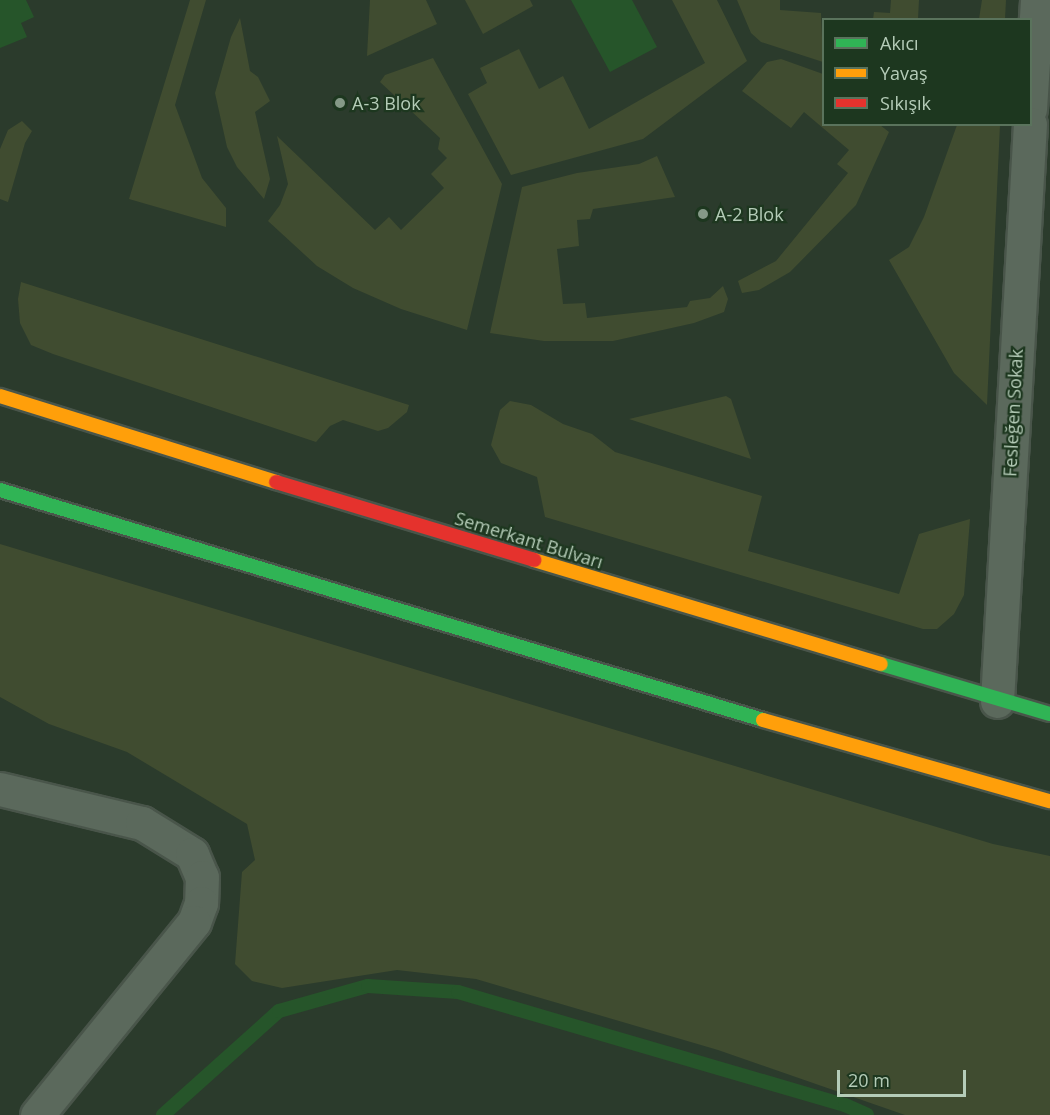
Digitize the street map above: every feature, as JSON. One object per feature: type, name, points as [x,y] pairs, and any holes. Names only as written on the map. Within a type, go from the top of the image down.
[{"type":"main road","name":"Semerkant Bulvarı","points":[[0,396],[997,701],[1050,714]]},
{"type":"main road","points":[[0,490],[889,758],[1050,801]]},
{"type":"street","points":[[1032,78],[1037,0]]},
{"type":"street","name":"Fesleğen Sokak","points":[[997,701],[1030,126]]},
{"type":"street","points":[[0,789],[142,823],[192,854],[202,877],[201,903],[194,922],[37,1115]]},
{"type":"shaded area","points":[[0,0],[26,0],[34,17],[21,23],[27,37],[0,48]]},
{"type":"shaded area","points":[[190,0],[206,0],[175,105],[202,178],[226,208],[226,227],[129,199]]},
{"type":"shaded area","points":[[370,0],[426,0],[437,24],[367,56]]},
{"type":"shaded area","points":[[465,0],[530,0],[533,6],[483,34]]},
{"type":"shaded area","points":[[571,0],[632,0],[657,47],[610,72]]},
{"type":"shaded area","points":[[672,0],[717,0],[747,61],[643,139],[511,175],[468,94],[487,83],[480,68],[519,49],[539,89],[563,76],[589,129],[705,63]]},
{"type":"shaded area","points":[[737,0],[780,0],[780,10],[821,13],[822,62],[761,42],[751,33]]},
{"type":"shaded area","points":[[891,0],[919,0],[918,18],[873,18],[874,12],[890,13]]},
{"type":"shaded area","points":[[982,0],[1006,0],[1005,18],[979,18]]},
{"type":"shaded area","points":[[240,18],[250,71],[258,77],[270,101],[255,112],[270,179],[264,199],[237,167],[227,147],[215,93],[231,37]]},
{"type":"shaded area","points":[[433,58],[502,184],[467,330],[401,309],[353,288],[317,266],[268,221],[280,205],[288,184],[277,136],[375,230],[389,217],[401,230],[444,188],[431,174],[447,158],[438,149],[440,138],[380,82],[385,75]]},
{"type":"shaded area","points":[[781,59],[822,74],[822,126],[881,126],[889,132],[856,205],[790,272],[759,290],[742,293],[738,281],[776,261],[848,173],[837,164],[849,150],[804,112],[791,128],[742,91],[767,62]]},
{"type":"shaded area","points":[[22,121],[32,131],[25,143],[8,202],[0,199],[0,149],[8,130]]},
{"type":"shaded area","points":[[957,126],[1000,126],[987,405],[954,373],[889,260],[909,247],[924,217]]},
{"type":"shaded area","points":[[657,156],[675,197],[593,209],[590,219],[577,220],[579,246],[557,249],[563,304],[585,303],[587,318],[687,307],[690,301],[710,298],[723,286],[728,299],[724,312],[694,323],[613,341],[544,341],[490,333],[522,187],[577,173],[639,164]]},
{"type":"shaded area","points":[[21,282],[409,405],[407,412],[388,428],[378,431],[343,420],[330,426],[316,442],[53,354],[31,345],[20,323],[18,299]]},
{"type":"shaded area","points":[[726,396],[731,399],[751,459],[629,419]]},
{"type":"shaded area","points":[[510,401],[531,405],[563,424],[592,434],[615,452],[762,496],[748,551],[899,594],[919,534],[970,519],[964,595],[954,614],[937,629],[923,629],[545,517],[537,477],[501,463],[491,445],[500,410]]},
{"type":"shaded area","points":[[0,544],[993,844],[1050,856],[1050,1115],[905,1115],[718,1050],[476,979],[397,970],[282,988],[252,981],[235,964],[242,872],[255,860],[247,824],[127,752],[49,724],[0,697]]},
{"type":"waterway","points":[[163,1115],[279,1011],[368,986],[458,992],[845,1105],[867,1115]]},
{"type":"traffic: fast","points":[[0,490],[763,720]]},
{"type":"traffic: fast","points":[[881,664],[1050,714]]},
{"type":"traffic: slow","points":[[0,396],[276,482]]},
{"type":"traffic: slow","points":[[534,560],[881,664]]},
{"type":"traffic: slow","points":[[763,720],[1050,801]]},
{"type":"traffic: jam","points":[[276,482],[534,560]]},
{"type":"place","name":"A-3 Blok","points":[[340,103]]},
{"type":"place","name":"A-2 Blok","points":[[703,214]]}]
